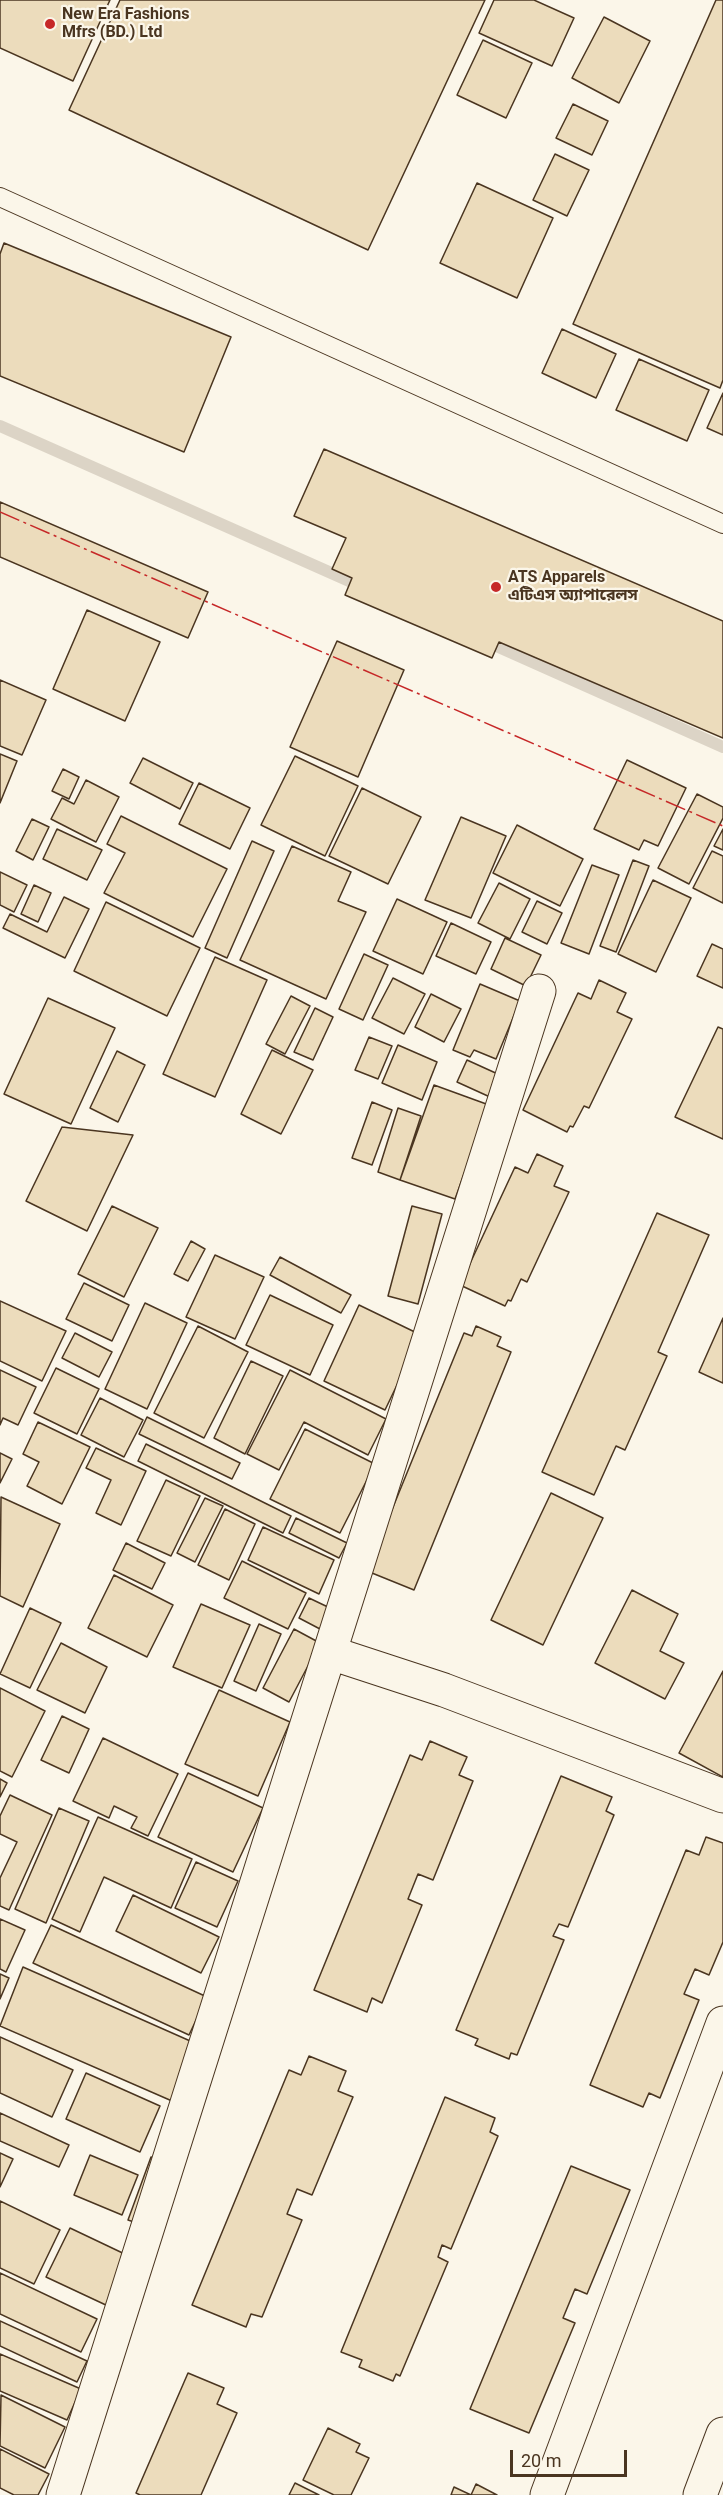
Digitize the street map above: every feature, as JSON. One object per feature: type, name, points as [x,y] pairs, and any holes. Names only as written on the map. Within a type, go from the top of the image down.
[{"type":"street","points":[[63,2495],[539,991]]},
{"type":"street","points":[[331,1653],[444,1689],[723,1796]]},
{"type":"street","points":[[547,2495],[723,2023]]},
{"type":"street","points":[[700,2495],[723,2434]]},
{"type":"lane","points":[[0,197],[723,524]]},
{"type":"building","name":"New Era Fashions Mfrs (BD.) Ltd","points":[[0,0],[110,0],[73,81],[0,48]]},
{"type":"building","points":[[120,0],[485,0],[368,250],[69,110]]},
{"type":"building","points":[[494,0],[534,0],[574,18],[552,66],[479,33]]},
{"type":"building","points":[[716,0],[723,0],[723,380],[720,388],[573,324]]},
{"type":"building","points":[[604,17],[650,41],[619,103],[572,78]]},
{"type":"building","points":[[483,40],[532,63],[506,118],[457,95]]},
{"type":"building","points":[[573,104],[608,121],[592,155],[556,138]]},
{"type":"building","points":[[555,154],[589,170],[567,216],[533,200]]},
{"type":"building","points":[[477,183],[553,218],[517,298],[440,263]]},
{"type":"building","points":[[4,243],[231,337],[184,452],[0,376],[0,254]]},
{"type":"building","points":[[562,329],[616,354],[596,398],[542,373]]},
{"type":"building","points":[[639,359],[709,390],[687,441],[616,410]]},
{"type":"building","points":[[723,393],[723,435],[707,428]]},
{"type":"building","name":"ATS Apparels এটিএস অ্যাপারেলস","points":[[324,449],[723,621],[723,738],[499,642],[492,658],[345,595],[352,578],[332,569],[346,538],[294,516]]},
{"type":"building","points":[[0,502],[208,592],[188,638],[0,557]]},
{"type":"building","points":[[87,610],[160,642],[125,721],[53,689]]},
{"type":"building","points":[[337,641],[404,670],[358,777],[290,747]]},
{"type":"building","points":[[0,680],[46,700],[22,755],[0,746]]},
{"type":"building","points":[[0,754],[17,761],[0,803]]},
{"type":"building","points":[[295,756],[358,786],[325,856],[261,825]]},
{"type":"building","points":[[143,758],[193,783],[180,809],[130,783]]},
{"type":"building","points":[[627,760],[686,788],[658,846],[644,840],[639,850],[594,829]]},
{"type":"building","points":[[63,769],[79,777],[69,799],[52,791]]},
{"type":"building","points":[[86,780],[119,797],[96,842],[51,819],[62,798],[74,804]]},
{"type":"building","points":[[199,783],[250,808],[230,849],[179,824]]},
{"type":"building","points":[[362,788],[421,817],[388,884],[329,856]]},
{"type":"building","points":[[697,794],[723,807],[723,818],[689,884],[658,868]]},
{"type":"building","points":[[121,816],[227,869],[193,937],[104,893],[125,853],[107,844]]},
{"type":"building","points":[[461,817],[506,836],[471,918],[425,900]]},
{"type":"building","points":[[32,819],[49,827],[33,860],[16,851]]},
{"type":"building","points":[[517,825],[583,859],[560,906],[493,873]]},
{"type":"building","points":[[57,829],[102,850],[87,880],[43,859]]},
{"type":"building","points":[[723,829],[723,850],[714,846]]},
{"type":"building","points":[[252,841],[274,851],[227,958],[205,948]]},
{"type":"building","points":[[292,846],[351,872],[338,901],[366,912],[326,999],[240,960]]},
{"type":"building","points":[[712,851],[723,856],[723,903],[693,888]]},
{"type":"building","points":[[633,860],[649,866],[616,952],[600,946]]},
{"type":"building","points":[[592,865],[619,875],[589,954],[561,943]]},
{"type":"building","points":[[0,872],[27,885],[14,912],[0,905]]},
{"type":"building","points":[[653,880],[691,898],[656,972],[618,954]]},
{"type":"building","points":[[499,883],[530,899],[510,939],[478,923]]},
{"type":"building","points":[[34,885],[51,893],[38,922],[21,914]]},
{"type":"building","points":[[64,897],[89,909],[65,958],[3,928],[10,914],[47,932]]},
{"type":"building","points":[[397,899],[447,922],[423,974],[373,951]]},
{"type":"building","points":[[537,901],[562,913],[547,944],[522,932]]},
{"type":"building","points":[[106,902],[200,948],[167,1016],[74,971]]},
{"type":"building","points":[[451,923],[491,942],[476,974],[436,956]]},
{"type":"building","points":[[505,938],[541,955],[526,986],[491,969]]},
{"type":"building","points":[[712,944],[723,949],[723,988],[697,976]]},
{"type":"building","points":[[364,954],[388,965],[363,1020],[339,1009]]},
{"type":"building","points":[[215,957],[267,980],[215,1097],[163,1074]]},
{"type":"building","points":[[393,978],[425,994],[404,1034],[372,1018]]},
{"type":"building","points":[[599,980],[626,993],[617,1012],[632,1019],[589,1108],[584,1106],[573,1127],[570,1126],[567,1132],[523,1110],[578,993],[591,999]]},
{"type":"building","points":[[480,984],[520,1001],[496,1059],[474,1050],[470,1057],[453,1050]]},
{"type":"building","points":[[431,994],[461,1009],[444,1042],[415,1027]]},
{"type":"building","points":[[291,996],[310,1006],[285,1054],[266,1044]]},
{"type":"building","points":[[48,998],[115,1028],[71,1124],[4,1094]]},
{"type":"building","points":[[315,1008],[333,1017],[313,1060],[294,1052]]},
{"type":"building","points":[[718,1027],[723,1029],[723,1139],[675,1117]]},
{"type":"building","points":[[369,1037],[392,1046],[378,1079],[355,1070]]},
{"type":"building","points":[[398,1045],[437,1062],[422,1100],[382,1083]]},
{"type":"building","points":[[272,1050],[313,1070],[281,1134],[241,1114]]},
{"type":"building","points":[[117,1051],[145,1065],[118,1122],[90,1108]]},
{"type":"building","points":[[467,1060],[500,1075],[490,1097],[457,1082]]},
{"type":"building","points":[[434,1085],[489,1105],[455,1199],[400,1180]]},
{"type":"building","points":[[372,1102],[392,1110],[372,1165],[352,1158]]},
{"type":"building","points":[[398,1108],[421,1116],[400,1180],[378,1172]]},
{"type":"building","points":[[62,1127],[133,1135],[87,1231],[26,1201]]},
{"type":"building","points":[[537,1154],[563,1166],[554,1186],[569,1192],[527,1282],[521,1279],[511,1301],[508,1300],[505,1306],[460,1285],[515,1167],[528,1173]]},
{"type":"building","points":[[112,1206],[158,1228],[124,1297],[78,1274]]},
{"type":"building","points":[[412,1206],[442,1214],[418,1304],[388,1296]]},
{"type":"building","points":[[657,1213],[709,1235],[658,1352],[667,1356],[625,1450],[616,1446],[594,1495],[542,1472]]},
{"type":"building","points":[[191,1241],[205,1249],[188,1281],[174,1274]]},
{"type":"building","points":[[215,1255],[264,1277],[235,1339],[186,1317]]},
{"type":"building","points":[[280,1257],[351,1295],[341,1313],[270,1275]]},
{"type":"building","points":[[84,1283],[129,1305],[112,1341],[66,1319]]},
{"type":"building","points":[[270,1295],[333,1325],[310,1375],[246,1345]]},
{"type":"building","points":[[0,1301],[66,1331],[42,1381],[0,1361]]},
{"type":"building","points":[[145,1303],[187,1323],[147,1409],[105,1389]]},
{"type":"building","points":[[359,1305],[421,1335],[385,1410],[324,1381]]},
{"type":"building","points":[[723,1318],[723,1383],[699,1372]]},
{"type":"building","points":[[198,1326],[248,1352],[204,1438],[154,1413]]},
{"type":"building","points":[[476,1326],[501,1337],[497,1346],[511,1352],[414,1590],[367,1571],[464,1333],[472,1336]]},
{"type":"building","points":[[75,1333],[112,1352],[99,1377],[62,1358]]},
{"type":"building","points":[[251,1361],[283,1376],[245,1454],[214,1438]]},
{"type":"building","points":[[56,1368],[99,1389],[77,1434],[34,1413]]},
{"type":"building","points":[[0,1370],[36,1387],[18,1425],[3,1418],[0,1425]]},
{"type":"building","points":[[290,1370],[386,1419],[368,1455],[304,1422],[279,1470],[247,1454]]},
{"type":"building","points":[[100,1398],[143,1420],[124,1457],[81,1435]]},
{"type":"building","points":[[147,1417],[240,1463],[232,1479],[139,1434]]},
{"type":"building","points":[[38,1422],[90,1447],[62,1504],[27,1486],[39,1462],[23,1454]]},
{"type":"building","points":[[305,1429],[375,1464],[340,1533],[270,1499]]},
{"type":"building","points":[[146,1444],[291,1516],[283,1533],[138,1461]]},
{"type":"building","points":[[96,1448],[146,1471],[121,1525],[96,1513],[111,1480],[86,1468]]},
{"type":"building","points":[[0,1453],[12,1459],[0,1483]]},
{"type":"building","points":[[166,1480],[200,1496],[171,1556],[137,1541]]},
{"type":"building","points":[[551,1493],[603,1518],[543,1645],[491,1620]]},
{"type":"building","points":[[1,1497],[60,1524],[23,1607],[0,1596]]},
{"type":"building","points":[[205,1498],[223,1506],[195,1562],[177,1553]]},
{"type":"building","points":[[225,1509],[255,1524],[229,1580],[198,1565]]},
{"type":"building","points":[[296,1518],[347,1543],[339,1558],[289,1533]]},
{"type":"building","points":[[263,1527],[334,1560],[319,1594],[248,1560]]},
{"type":"building","points":[[126,1543],[165,1563],[152,1589],[113,1570]]},
{"type":"building","points":[[242,1561],[306,1593],[288,1629],[224,1598]]},
{"type":"building","points":[[114,1575],[173,1605],[147,1657],[88,1628]]},
{"type":"building","points":[[632,1590],[678,1614],[660,1651],[684,1663],[665,1699],[595,1663]]},
{"type":"building","points":[[309,1598],[330,1608],[320,1629],[299,1618]]},
{"type":"building","points":[[201,1604],[250,1625],[222,1688],[173,1667]]},
{"type":"building","points":[[30,1608],[61,1623],[30,1688],[0,1674]]},
{"type":"building","points":[[259,1624],[281,1634],[256,1691],[234,1681]]},
{"type":"building","points":[[294,1629],[320,1643],[289,1702],[263,1688]]},
{"type":"building","points":[[61,1643],[107,1667],[85,1713],[37,1690]]},
{"type":"building","points":[[723,1671],[723,1777],[679,1753]]},
{"type":"building","points":[[0,1688],[45,1711],[12,1777],[0,1771]]},
{"type":"building","points":[[219,1690],[290,1722],[258,1796],[185,1764]]},
{"type":"building","points":[[62,1716],[89,1729],[69,1773],[41,1760]]},
{"type":"building","points":[[103,1738],[178,1774],[148,1836],[131,1828],[137,1817],[114,1806],[109,1818],[73,1801]]},
{"type":"building","points":[[430,1741],[467,1757],[459,1775],[473,1781],[433,1880],[418,1874],[408,1899],[422,1905],[382,2003],[372,1998],[367,2012],[314,1990],[410,1755],[422,1760]]},
{"type":"building","points":[[188,1773],[263,1808],[233,1872],[158,1837]]},
{"type":"building","points":[[561,1776],[612,1797],[606,1811],[614,1815],[568,1927],[559,1924],[553,1936],[564,1940],[517,2055],[511,2053],[509,2059],[475,2045],[478,2039],[456,2030]]},
{"type":"building","points":[[0,1779],[7,1783],[0,1797]]},
{"type":"building","points":[[10,1795],[52,1815],[9,1910],[0,1906],[0,1878],[17,1842],[0,1834],[0,1816]]},
{"type":"building","points":[[59,1808],[89,1821],[46,1923],[15,1909]]},
{"type":"building","points":[[98,1817],[192,1859],[171,1908],[104,1877],[80,1932],[52,1919]]},
{"type":"building","points":[[706,1837],[723,1843],[723,1942],[709,1975],[695,1969],[684,1994],[699,2000],[660,2098],[649,2093],[643,2107],[590,2085],[686,1850],[699,1855]]},
{"type":"building","points":[[196,1862],[238,1881],[217,1927],[175,1908]]},
{"type":"building","points":[[133,1895],[219,1937],[201,1973],[116,1931]]},
{"type":"building","points":[[0,1919],[25,1930],[6,1972],[0,1969]]},
{"type":"building","points":[[51,1925],[207,1997],[189,2035],[33,1963]]},
{"type":"building","points":[[23,1967],[197,2044],[172,2101],[0,2026]]},
{"type":"building","points":[[0,1974],[9,1978],[0,1999]]},
{"type":"building","points":[[0,2037],[73,2070],[52,2117],[0,2093]]},
{"type":"building","points":[[309,2056],[346,2071],[338,2091],[353,2097],[312,2195],[297,2189],[287,2214],[302,2220],[262,2317],[251,2314],[246,2327],[192,2305],[289,2070],[301,2075]]},
{"type":"building","points":[[86,2073],[160,2106],[140,2152],[66,2119]]},
{"type":"building","points":[[445,2097],[495,2118],[490,2132],[498,2136],[451,2249],[442,2245],[438,2257],[448,2262],[400,2376],[396,2374],[393,2381],[359,2367],[362,2360],[341,2352]]},
{"type":"building","points":[[0,2113],[69,2145],[59,2167],[0,2141]]},
{"type":"building","points":[[0,2153],[13,2159],[0,2187]]},
{"type":"building","points":[[90,2155],[138,2175],[122,2215],[74,2195]]},
{"type":"building","points":[[151,2157],[166,2163],[143,2225],[128,2220]]},
{"type":"building","points":[[571,2166],[630,2190],[587,2294],[575,2289],[563,2318],[575,2323],[529,2433],[470,2409]]},
{"type":"building","points":[[0,2201],[60,2230],[34,2284],[0,2268]]},
{"type":"building","points":[[70,2228],[131,2257],[108,2306],[46,2277]]},
{"type":"building","points":[[0,2273],[97,2319],[81,2352],[0,2314]]},
{"type":"building","points":[[0,2321],[87,2361],[77,2382],[0,2346]]},
{"type":"building","points":[[0,2354],[81,2389],[67,2420],[0,2391]]},
{"type":"building","points":[[188,2373],[224,2388],[217,2404],[237,2413],[201,2495],[140,2495],[136,2493]]},
{"type":"building","points":[[1,2395],[65,2427],[45,2468],[0,2446]]},
{"type":"building","points":[[328,2428],[360,2444],[356,2452],[369,2458],[351,2495],[334,2495],[303,2480]]},
{"type":"building","points":[[0,2449],[49,2474],[38,2495],[14,2495],[0,2488]]},
{"type":"building","points":[[295,2483],[319,2495],[289,2495]]},
{"type":"building","points":[[476,2484],[497,2495],[471,2495]]},
{"type":"building","points":[[454,2487],[471,2495],[451,2495]]},
{"type":"waterway","points":[[0,426],[365,588]]},
{"type":"waterway","points":[[483,640],[723,747]]},
{"type":"power","points":[[0,512],[723,826]]},
{"type":"place","name":"New Era Fashions Mfrs (BD.) Ltd","points":[[50,24]]},
{"type":"place","name":"ATS Apparels এটিএস অ্যাপারেলস","points":[[496,587]]}]
